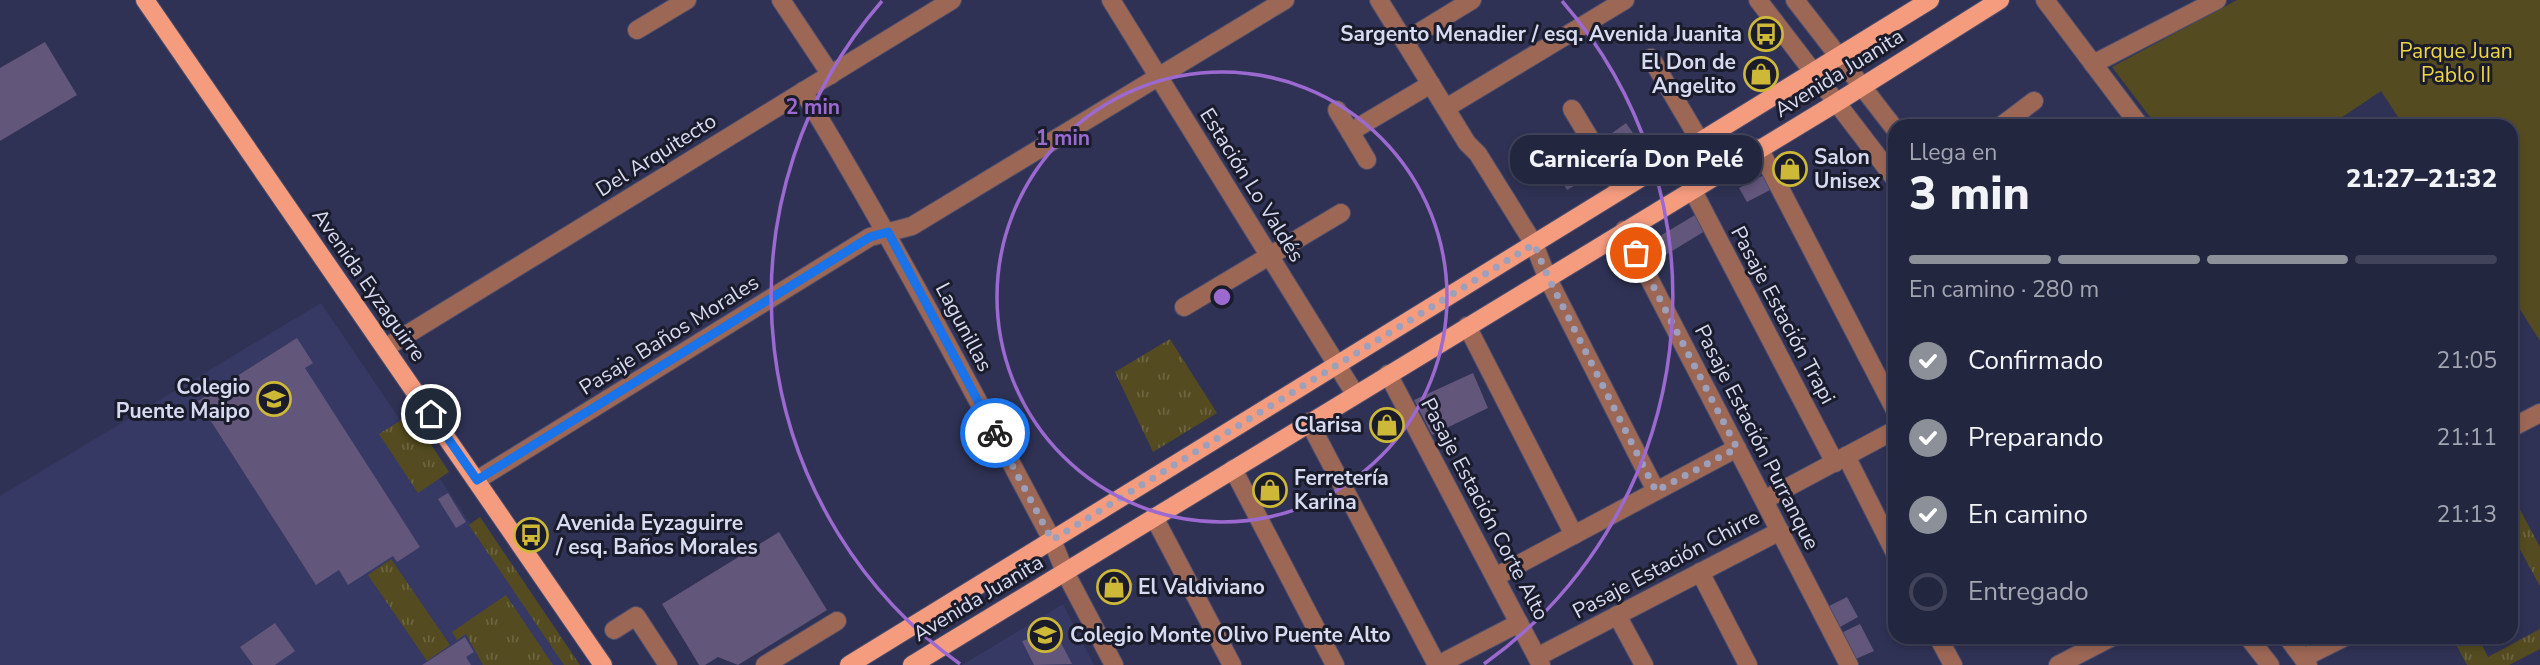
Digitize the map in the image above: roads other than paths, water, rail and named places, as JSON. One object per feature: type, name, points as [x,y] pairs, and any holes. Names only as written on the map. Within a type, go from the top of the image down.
[{"type":"main road","name":"Avenida Eyzaguirre","points":[[145,0],[603,665]]},
{"type":"main road","name":"Avenida Juanita","points":[[849,665],[1930,0]]},
{"type":"main road","name":"Avenida Juanita","points":[[912,665],[1836,103],[2000,0]]},
{"type":"street","points":[[637,30],[687,0]]},
{"type":"street","points":[[781,0],[831,75]]},
{"type":"street","name":"Estación Lo Valdés","points":[[1111,0],[1355,394]]},
{"type":"street","name":"Pasaje Baños Morales","points":[[477,480],[870,237],[912,226],[1286,0]]},
{"type":"street","points":[[1379,0],[1467,143],[1478,154],[1534,244],[1656,491]]},
{"type":"street","points":[[1405,41],[1472,0]]},
{"type":"street","points":[[1446,108],[1625,0]]},
{"type":"street","points":[[1758,0],[1888,170]]},
{"type":"street","points":[[1795,0],[1888,120]]},
{"type":"street","points":[[2045,0],[2135,119]]},
{"type":"street","points":[[2093,64],[2217,0]]},
{"type":"street","name":"Del Arquitecto","points":[[385,348],[831,75],[944,2]]},
{"type":"street","points":[[1651,58],[1700,141]]},
{"type":"street","points":[[1350,132],[1431,84]]},
{"type":"street","name":"Lagunillas","points":[[803,91],[888,232],[1052,540],[1065,572],[1114,665]]},
{"type":"street","points":[[2010,119],[2034,101]]},
{"type":"street","points":[[1572,109],[1621,190]]},
{"type":"street","points":[[1336,110],[1367,160]]},
{"type":"street","points":[[1759,148],[1888,397]]},
{"type":"street","name":"Pasaje Estación Trapi","points":[[1692,189],[1840,459],[1888,530]]},
{"type":"street","points":[[1184,307],[1341,213]]},
{"type":"street","name":"Pasaje Estación Purranque","points":[[1624,230],[1849,665]]},
{"type":"street","points":[[1467,326],[1574,535]]},
{"type":"street","name":"Pasaje Estación Corte Alto","points":[[1388,374],[1539,661]]},
{"type":"street","points":[[2518,424],[2540,413]]},
{"type":"street","points":[[1310,422],[1437,665],[1519,623]]},
{"type":"street","points":[[1763,500],[1888,434]]},
{"type":"street","points":[[1495,577],[1737,448]]},
{"type":"street","points":[[1233,469],[1335,665]]},
{"type":"street","points":[[1154,517],[1231,665]]},
{"type":"street","name":"Pasaje Estación Chirre","points":[[1539,661],[1617,615],[1780,531]]},
{"type":"street","points":[[1700,572],[1748,665]]},
{"type":"street","points":[[1617,615],[1644,665]]},
{"type":"street","points":[[614,630],[636,616],[668,665]]},
{"type":"street","points":[[765,665],[836,621]]},
{"type":"street","points":[[1942,644],[1953,665]]},
{"type":"street","points":[[2063,664],[2099,644]]},
{"type":"street","points":[[2254,644],[2270,665]]},
{"type":"street","points":[[2292,644],[2306,662],[2334,644]]},
{"type":"place","name":"Sargento Menadier / esq. Avenida Juanita","points":[[1766,34]]},
{"type":"place","name":"El Don de Angelito","points":[[1761,74]]},
{"type":"place","name":"Salon Unisex","points":[[1790,169]]},
{"type":"place","name":"Carnicería Don Pelé","points":[[1636,253]]},
{"type":"place","name":"Colegio Puente Maipo","points":[[274,399]]},
{"type":"place","name":"Clarisa","points":[[1387,425]]},
{"type":"place","name":"Ferretería Karina","points":[[1270,490]]},
{"type":"place","name":"Avenida Eyzaguirre / esq. Baños Morales","points":[[531,535]]},
{"type":"place","name":"El Valdiviano","points":[[1114,587]]},
{"type":"place","name":"Colegio Monte Olivo Puente Alto","points":[[1045,635]]},
{"type":"park label","name":"Parque Juan Pablo II","points":[[2456,63]]}]
